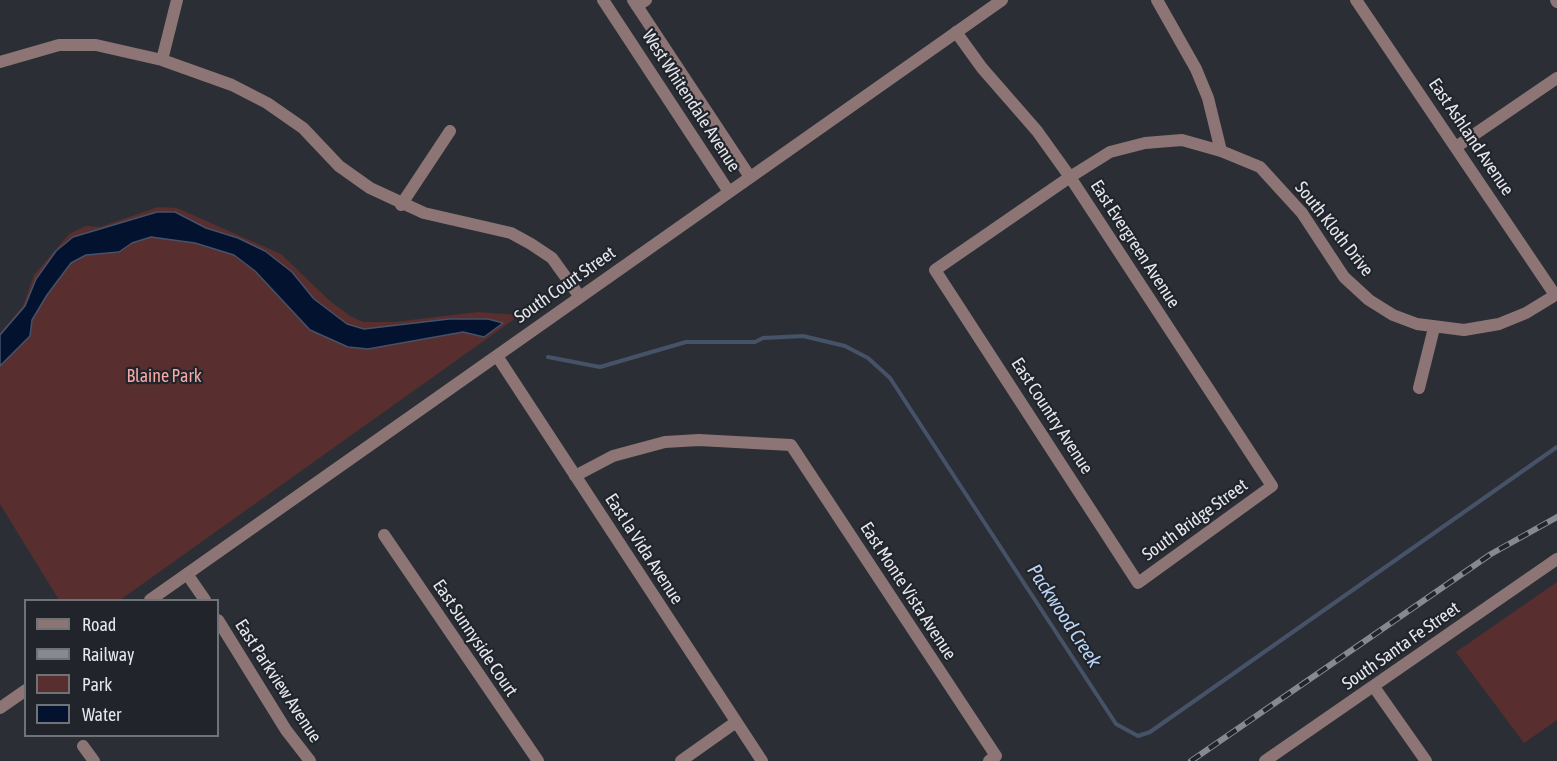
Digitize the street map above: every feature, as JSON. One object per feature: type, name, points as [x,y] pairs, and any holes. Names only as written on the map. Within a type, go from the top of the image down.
[{"type":"street","points":[[162,60],[177,0]]},
{"type":"street","name":"West Whitendale Avenue","points":[[603,0],[729,192]]},
{"type":"street","name":"South Court Street","points":[[151,599],[1002,0]]},
{"type":"street","points":[[1157,0],[1182,40],[1204,88],[1216,124],[1221,151]]},
{"type":"street","name":"East Ashland Avenue","points":[[1356,0],[1556,295]]},
{"type":"street","name":"West Whitendale Avenue","points":[[639,2],[750,177]]},
{"type":"street","name":"East Evergreen Avenue","points":[[956,32],[982,68],[1037,131],[1070,177],[1272,486]]},
{"type":"street","points":[[0,62],[18,55],[69,45],[96,45],[162,60],[232,85],[267,103],[303,128],[347,171],[370,188],[401,205],[424,213],[511,233],[531,244],[552,258],[580,297]]},
{"type":"street","points":[[1456,147],[1557,78]]},
{"type":"street","points":[[401,205],[450,132]]},
{"type":"street","name":"South Kloth Drive","points":[[935,270],[1110,152],[1145,143],[1182,140],[1221,151],[1260,167],[1302,213],[1344,277],[1369,300],[1393,315],[1434,328],[1464,330],[1499,324],[1526,313],[1556,295]]},
{"type":"street","name":"East Country Avenue","points":[[935,270],[1138,583]]},
{"type":"street","points":[[1419,388],[1434,328]]},
{"type":"street","name":"East la Vida Avenue","points":[[497,356],[762,761]]},
{"type":"street","name":"East Monte Vista Avenue","points":[[575,476],[613,456],[665,442],[699,440],[791,445],[992,759]]},
{"type":"street","name":"South Bridge Street","points":[[1138,583],[1272,486]]},
{"type":"street","name":"East Sunnyside Court","points":[[384,535],[538,761]]},
{"type":"street","name":"South Santa Fe Street","points":[[1265,761],[1557,559]]},
{"type":"street","points":[[187,574],[204,599]]},
{"type":"street","name":"East Parkview Avenue","points":[[219,622],[280,720],[310,761]]},
{"type":"street","points":[[1374,687],[1426,761]]},
{"type":"street","points":[[0,708],[24,691]]},
{"type":"street","points":[[681,761],[736,722]]},
{"type":"street","points":[[83,746],[93,761]]},
{"type":"green space","name":"Blaine Park","points":[[158,207],[177,208],[281,254],[330,301],[350,316],[363,322],[394,322],[478,312],[520,315],[121,599],[58,599],[0,504],[0,333],[23,306],[34,275],[69,234],[86,226],[100,227]]},
{"type":"green space","points":[[1557,582],[1557,720],[1524,743],[1456,652]]},
{"type":"water","points":[[157,212],[175,212],[206,228],[238,238],[265,251],[292,272],[314,299],[347,324],[364,329],[449,319],[488,319],[503,323],[484,337],[463,332],[368,349],[348,347],[310,330],[255,271],[234,255],[195,243],[151,237],[132,243],[119,252],[86,255],[71,263],[32,320],[30,336],[0,366],[0,335],[25,306],[36,279],[56,251],[73,237]]},
{"type":"waterway","name":"Packwood Creek","points":[[548,357],[600,367],[686,342],[755,342],[763,338],[803,336],[845,346],[868,358],[890,378],[1116,724],[1138,736],[1150,732],[1557,447]]},
{"type":"railway","points":[[1191,761],[1491,554],[1557,517]]}]
